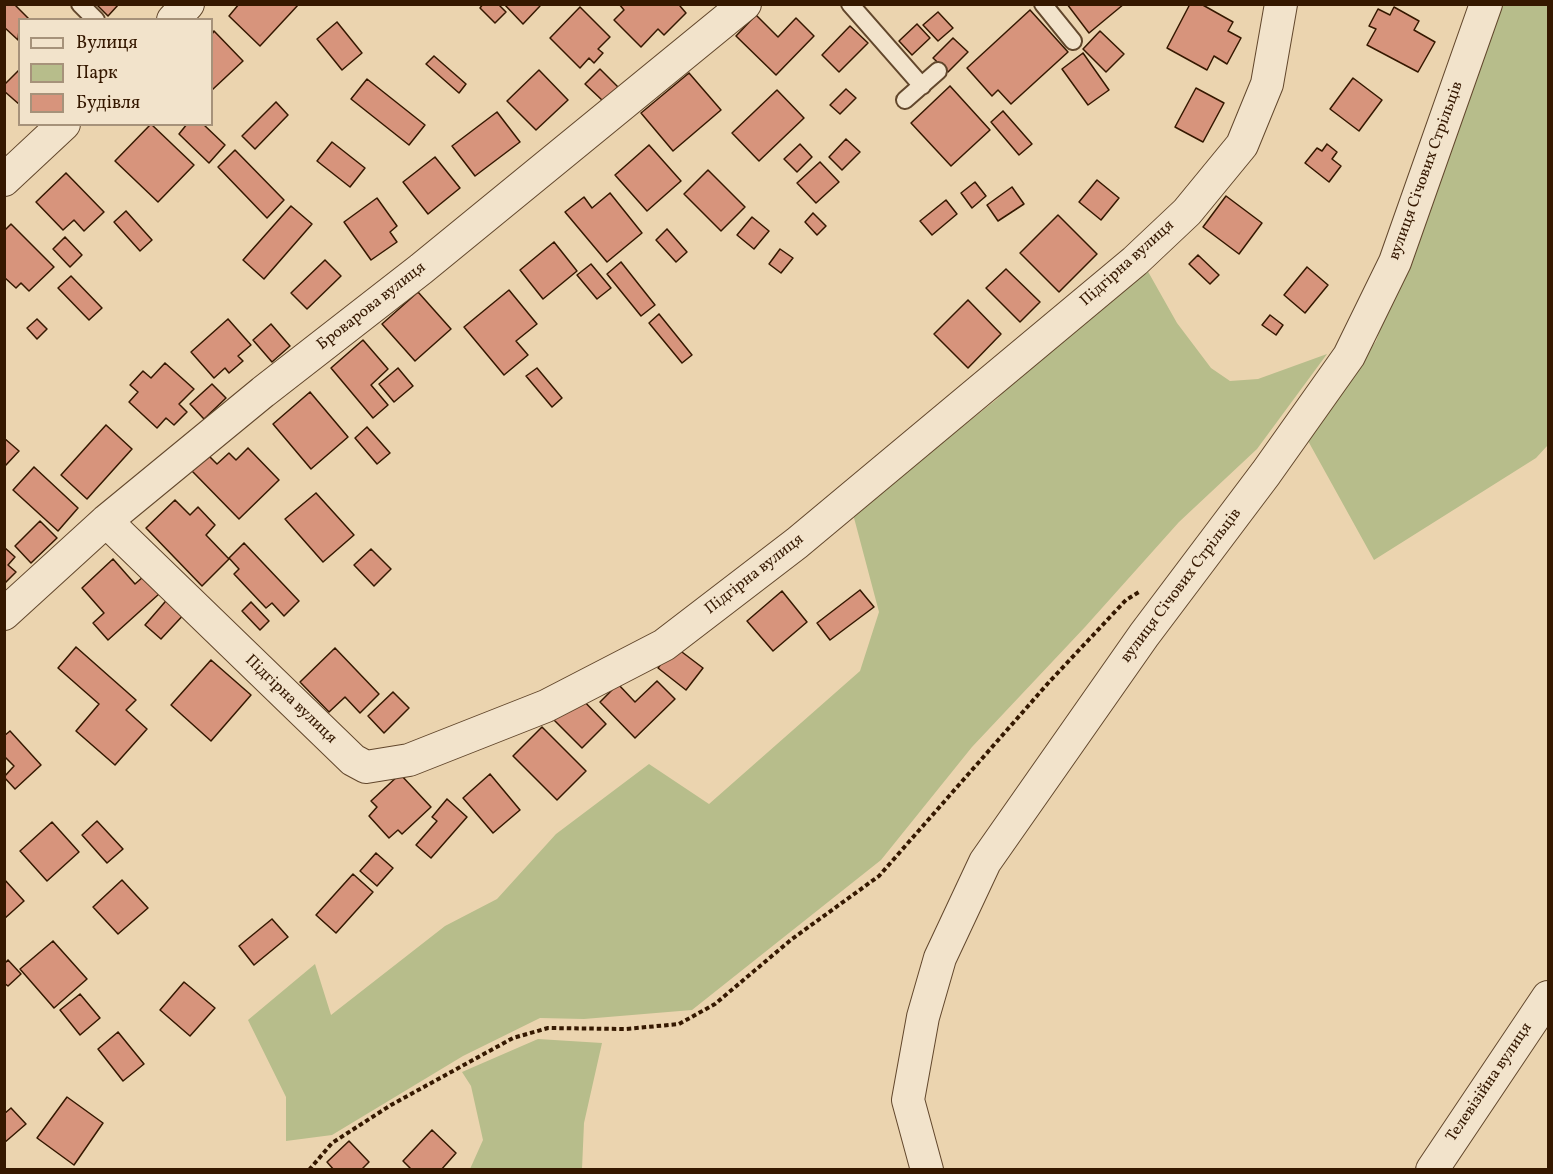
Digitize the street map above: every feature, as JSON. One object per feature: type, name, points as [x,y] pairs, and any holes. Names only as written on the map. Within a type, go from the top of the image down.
[{"type":"street","points":[[175,18],[188,4]]},
{"type":"street","name":"Броварова вулиця","points":[[4,614],[106,521],[263,392],[422,268],[745,4]]},
{"type":"street","name":"Підгірна вулиця","points":[[106,521],[336,744],[353,760],[366,767],[409,760],[546,706],[664,645],[797,543],[1144,253],[1194,204],[1242,145],[1267,84],[1281,4]]},
{"type":"street","name":"вулиця Січових Стрільців","points":[[927,1170],[908,1100],[923,1017],[940,958],[985,862],[1174,596],[1349,356],[1395,262],[1486,4]]},
{"type":"street","points":[[4,180],[62,126]]},
{"type":"street","name":"Телевізійна вулиця","points":[[1432,1170],[1548,997]]},
{"type":"lane","points":[[80,4],[94,18]]},
{"type":"lane","points":[[850,4],[922,86]]},
{"type":"lane","points":[[1043,4],[1073,41]]},
{"type":"lane","points":[[905,100],[938,71]]},
{"type":"path","points":[[309,1170],[332,1143],[391,1104],[513,1038],[548,1028],[626,1029],[679,1024],[715,1004],[792,939],[879,876],[997,739],[1126,600],[1142,591],[1153,590],[1174,596]]},
{"type":"green space","points":[[1499,5],[1548,5],[1548,445],[1536,458],[1374,560],[1307,439],[1376,341]]},
{"type":"green space","points":[[1146,268],[1177,323],[1211,368],[1230,381],[1258,379],[1327,354],[1257,449],[1179,522],[1085,627],[972,747],[881,860],[692,1010],[584,1019],[540,1018],[463,1056],[332,1135],[286,1141],[286,1097],[248,1020],[315,964],[331,1015],[445,926],[497,899],[556,834],[649,764],[709,804],[860,671],[879,612],[853,514],[997,399],[1023,369]]},
{"type":"green space","points":[[538,1039],[602,1043],[584,1123],[582,1169],[470,1169],[483,1140],[471,1086],[462,1072]]},
{"type":"building","points":[[4,4],[14,4],[28,18],[18,18],[18,40],[4,27]]},
{"type":"building","points":[[96,4],[119,4],[108,16]]},
{"type":"building","points":[[239,4],[299,4],[260,46],[229,16]]},
{"type":"building","points":[[483,4],[498,4],[506,12],[495,23],[480,8]]},
{"type":"building","points":[[504,4],[538,4],[540,6],[523,24]]},
{"type":"building","points":[[619,4],[681,4],[680,6],[686,13],[664,35],[658,29],[641,47],[614,20],[624,10]]},
{"type":"building","points":[[1067,4],[1124,4],[1089,33]]},
{"type":"building","points":[[1190,4],[1201,4],[1233,22],[1228,31],[1241,38],[1227,64],[1214,56],[1207,70],[1167,48]]},
{"type":"building","points":[[580,7],[610,37],[598,49],[603,53],[594,63],[589,58],[580,68],[550,38]]},
{"type":"building","points":[[1394,7],[1419,21],[1414,30],[1435,42],[1418,72],[1367,45],[1376,29],[1369,26],[1378,9],[1390,15]]},
{"type":"building","points":[[1030,10],[1068,52],[1011,104],[998,90],[992,96],[967,68]]},
{"type":"building","points":[[938,12],[953,28],[938,41],[923,25]]},
{"type":"building","points":[[756,15],[778,37],[796,18],[814,36],[776,75],[736,36]]},
{"type":"building","points":[[337,22],[362,53],[342,70],[317,39]]},
{"type":"building","points":[[917,24],[930,38],[912,55],[899,41]]},
{"type":"building","points":[[850,26],[868,43],[839,72],[822,55]]},
{"type":"building","points":[[214,31],[243,61],[213,89]]},
{"type":"building","points":[[1100,31],[1124,54],[1106,72],[1083,49]]},
{"type":"building","points":[[953,38],[968,52],[948,72],[933,58]]},
{"type":"building","points":[[1083,53],[1109,90],[1088,105],[1062,69]]},
{"type":"building","points":[[434,56],[466,84],[459,93],[426,64]]},
{"type":"building","points":[[600,69],[618,87],[603,101],[585,84]]},
{"type":"building","points":[[539,70],[568,100],[536,130],[507,101]]},
{"type":"building","points":[[18,71],[18,103],[4,91],[4,85]]},
{"type":"building","points":[[689,73],[721,110],[673,151],[641,113]]},
{"type":"building","points":[[1353,78],[1382,100],[1359,131],[1330,109]]},
{"type":"building","points":[[367,79],[425,125],[409,145],[351,99]]},
{"type":"building","points":[[950,86],[990,130],[951,166],[911,123]]},
{"type":"building","points":[[1196,88],[1224,103],[1203,142],[1175,127]]},
{"type":"building","points":[[846,89],[856,98],[840,114],[830,105]]},
{"type":"building","points":[[777,90],[804,118],[759,161],[732,133]]},
{"type":"building","points":[[276,102],[288,115],[255,149],[242,136]]},
{"type":"building","points":[[1003,111],[1032,144],[1019,155],[991,122]]},
{"type":"building","points":[[497,112],[520,142],[475,176],[452,146]]},
{"type":"building","points":[[149,126],[153,126],[194,165],[158,202],[115,161]]},
{"type":"building","points":[[185,126],[205,126],[225,145],[209,163],[179,134]]},
{"type":"building","points":[[846,139],[860,152],[842,170],[829,157]]},
{"type":"building","points":[[332,142],[365,168],[350,187],[317,161]]},
{"type":"building","points":[[800,144],[812,157],[797,172],[784,159]]},
{"type":"building","points":[[1327,144],[1337,152],[1332,159],[1341,166],[1329,182],[1305,163],[1317,148],[1322,151]]},
{"type":"building","points":[[649,145],[681,181],[647,211],[615,175]]},
{"type":"building","points":[[235,150],[284,200],[267,218],[218,167]]},
{"type":"building","points":[[435,157],[460,188],[428,214],[403,182]]},
{"type":"building","points":[[820,162],[839,182],[816,203],[797,183]]},
{"type":"building","points":[[708,170],[745,207],[721,231],[684,194]]},
{"type":"building","points":[[66,173],[104,212],[84,231],[74,220],[63,230],[36,202]]},
{"type":"building","points":[[1097,180],[1119,198],[1101,220],[1079,202]]},
{"type":"building","points":[[975,182],[986,196],[972,208],[961,193]]},
{"type":"building","points":[[1012,187],[1024,204],[998,221],[987,205]]},
{"type":"building","points":[[610,193],[642,233],[607,262],[565,212],[584,197],[592,208]]},
{"type":"building","points":[[1226,196],[1262,223],[1239,254],[1203,227]]},
{"type":"building","points":[[377,198],[397,226],[390,232],[397,242],[371,260],[344,222]]},
{"type":"building","points":[[946,200],[957,214],[932,235],[920,221]]},
{"type":"building","points":[[291,206],[312,224],[264,279],[243,260]]},
{"type":"building","points":[[126,211],[152,240],[140,251],[114,222]]},
{"type":"building","points":[[813,213],[826,226],[817,235],[805,222]]},
{"type":"building","points":[[1058,215],[1097,254],[1059,292],[1020,253]]},
{"type":"building","points":[[752,217],[769,231],[754,249],[737,235]]},
{"type":"building","points":[[11,224],[54,267],[29,291],[21,283],[16,288],[4,277],[4,231]]},
{"type":"building","points":[[667,229],[687,252],[676,262],[656,240]]},
{"type":"building","points":[[65,237],[82,255],[70,267],[53,249]]},
{"type":"building","points":[[554,242],[577,271],[543,299],[520,270]]},
{"type":"building","points":[[780,249],[793,258],[781,273],[769,264]]},
{"type":"building","points":[[1198,255],[1219,275],[1210,284],[1189,264]]},
{"type":"building","points":[[325,260],[341,276],[307,309],[291,293]]},
{"type":"building","points":[[621,262],[655,305],[641,316],[607,274]]},
{"type":"building","points":[[591,264],[611,288],[597,299],[577,275]]},
{"type":"building","points":[[1307,267],[1328,285],[1305,313],[1284,295]]},
{"type":"building","points":[[1006,269],[1040,302],[1020,322],[986,288]]},
{"type":"building","points":[[71,276],[102,308],[89,320],[58,288]]},
{"type":"building","points":[[509,290],[537,324],[516,341],[528,355],[504,375],[464,327]]},
{"type":"building","points":[[418,292],[451,329],[415,361],[382,324]]},
{"type":"building","points":[[968,300],[1001,334],[968,368],[934,334]]},
{"type":"building","points":[[659,314],[692,355],[682,363],[649,323]]},
{"type":"building","points":[[1270,315],[1283,325],[1276,335],[1262,325]]},
{"type":"building","points":[[37,319],[47,329],[37,339],[27,328]]},
{"type":"building","points":[[228,319],[251,345],[238,356],[243,361],[229,373],[225,368],[214,378],[191,352]]},
{"type":"building","points":[[271,324],[290,346],[272,362],[253,340]]},
{"type":"building","points":[[363,340],[388,369],[371,385],[388,405],[373,418],[331,368]]},
{"type":"building","points":[[165,363],[194,389],[179,404],[187,412],[174,425],[166,418],[157,428],[129,402],[138,392],[130,385],[143,371],[151,378]]},
{"type":"building","points":[[398,368],[413,386],[394,402],[379,384]]},
{"type":"building","points":[[537,368],[562,398],[552,407],[526,376]]},
{"type":"building","points":[[212,384],[226,398],[204,419],[190,404]]},
{"type":"building","points":[[310,392],[348,437],[311,469],[273,424]]},
{"type":"building","points":[[106,425],[132,449],[87,499],[61,475]]},
{"type":"building","points":[[367,427],[390,453],[377,464],[355,438]]},
{"type":"building","points":[[4,438],[19,451],[6,465],[4,464]]},
{"type":"building","points":[[248,448],[279,480],[239,519],[192,471],[208,455],[217,464],[229,453],[236,460]]},
{"type":"building","points":[[34,467],[78,508],[58,531],[13,490]]},
{"type":"building","points":[[316,493],[354,535],[323,562],[285,519]]},
{"type":"building","points":[[175,500],[190,515],[198,507],[215,525],[206,535],[229,559],[202,586],[146,528]]},
{"type":"building","points":[[40,521],[57,538],[31,563],[15,546]]},
{"type":"building","points":[[244,543],[299,601],[284,616],[272,603],[266,608],[234,574],[239,569],[229,558]]},
{"type":"building","points":[[4,547],[15,557],[8,565],[16,572],[4,584]]},
{"type":"building","points":[[371,549],[391,569],[374,586],[354,565]]},
{"type":"building","points":[[113,559],[135,584],[143,577],[159,594],[108,640],[93,623],[104,613],[82,588]]},
{"type":"building","points":[[860,590],[874,607],[830,640],[817,623]]},
{"type":"building","points":[[782,591],[807,622],[773,651],[747,621]]},
{"type":"building","points":[[171,595],[188,610],[161,639],[145,625]]},
{"type":"building","points":[[251,602],[269,621],[260,630],[242,611]]},
{"type":"building","points":[[674,646],[703,668],[686,690],[658,668]]},
{"type":"building","points":[[76,647],[136,700],[126,710],[147,729],[115,765],[76,731],[99,704],[58,668]]},
{"type":"building","points":[[335,648],[379,694],[360,713],[345,697],[329,712],[300,682]]},
{"type":"building","points":[[211,660],[251,695],[211,741],[171,705]]},
{"type":"building","points":[[657,681],[675,699],[635,738],[600,702],[618,684],[635,702]]},
{"type":"building","points":[[393,692],[409,708],[384,733],[368,716]]},
{"type":"building","points":[[579,696],[606,724],[582,748],[554,720]]},
{"type":"building","points":[[542,727],[586,771],[557,800],[513,756]]},
{"type":"building","points":[[10,731],[41,765],[15,789],[4,777],[14,766],[4,756],[4,736]]},
{"type":"building","points":[[400,774],[431,807],[402,834],[398,830],[389,838],[369,816],[377,807],[371,801]]},
{"type":"building","points":[[490,774],[520,810],[493,833],[463,798]]},
{"type":"building","points":[[447,799],[467,817],[431,858],[416,845],[437,821],[432,817]]},
{"type":"building","points":[[97,821],[123,849],[107,863],[82,835]]},
{"type":"building","points":[[52,822],[79,852],[47,881],[20,851]]},
{"type":"building","points":[[376,853],[393,868],[377,886],[360,871]]},
{"type":"building","points":[[353,874],[373,892],[336,933],[316,915]]},
{"type":"building","points":[[4,879],[24,901],[4,919]]},
{"type":"building","points":[[122,880],[148,908],[118,934],[93,907]]},
{"type":"building","points":[[272,919],[288,937],[254,965],[239,946]]},
{"type":"building","points":[[53,941],[87,979],[54,1008],[20,969]]},
{"type":"building","points":[[8,960],[21,974],[8,986],[4,983],[4,964]]},
{"type":"building","points":[[184,982],[215,1008],[190,1036],[160,1010]]},
{"type":"building","points":[[80,994],[100,1018],[80,1035],[60,1010]]},
{"type":"building","points":[[118,1032],[144,1064],[123,1081],[98,1049]]},
{"type":"building","points":[[67,1097],[103,1123],[74,1165],[37,1138]]},
{"type":"building","points":[[11,1108],[26,1124],[4,1143],[4,1114]]},
{"type":"building","points":[[432,1130],[456,1153],[441,1170],[412,1170],[403,1161]]},
{"type":"building","points":[[349,1141],[369,1162],[361,1170],[334,1170],[327,1162]]}]
